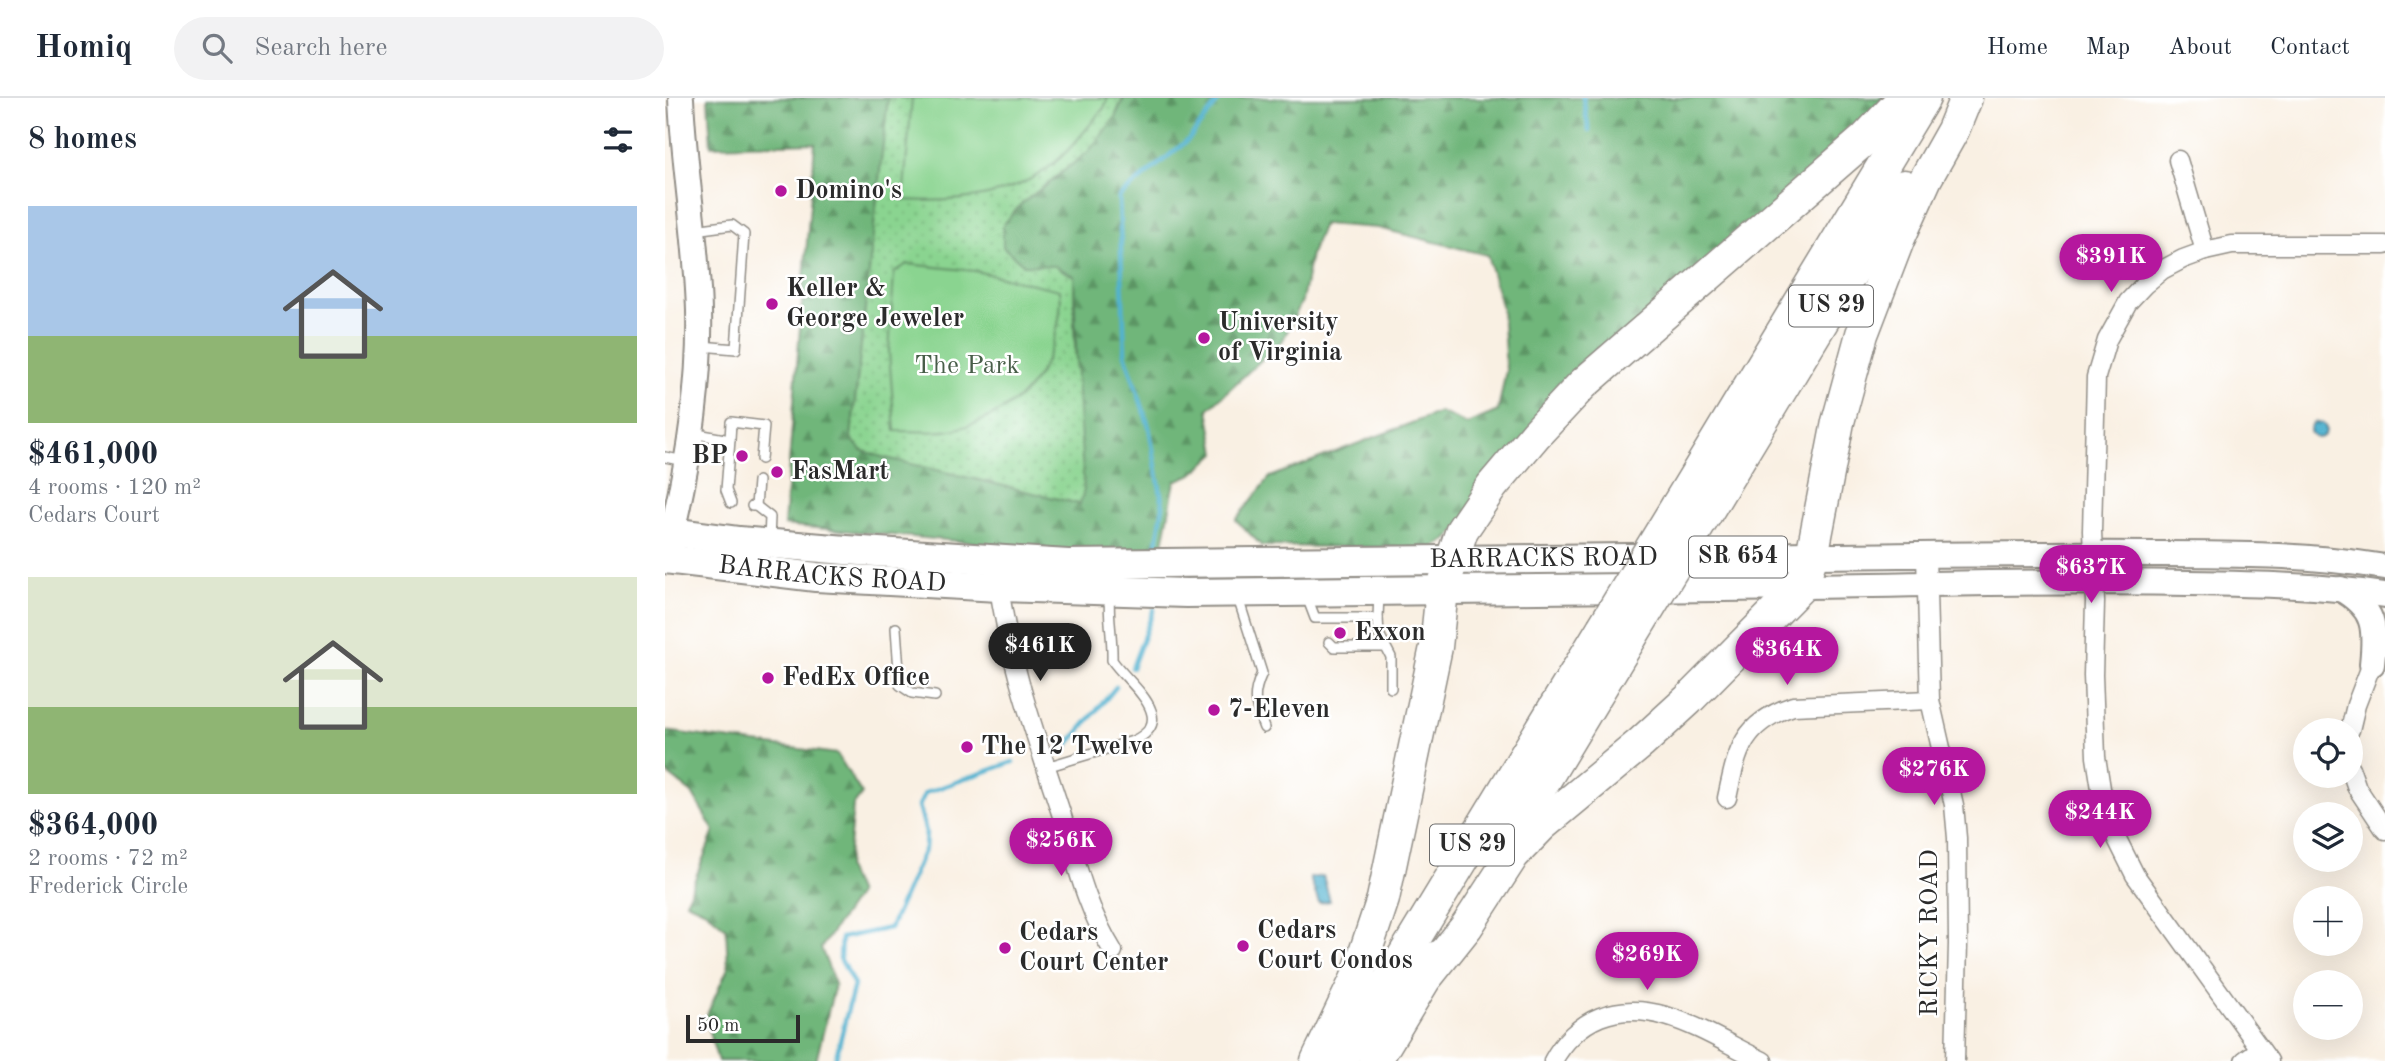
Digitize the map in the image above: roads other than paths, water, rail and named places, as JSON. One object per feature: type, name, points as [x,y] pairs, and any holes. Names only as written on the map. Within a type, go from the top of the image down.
[{"type":"highway","points":[[1317,1061],[1356,980],[1383,899],[1436,647],[1446,576],[1462,530],[1492,486],[1536,433],[1583,384],[1846,155],[1904,98]]},
{"type":"highway","name":"US 29","points":[[1341,1061],[1617,632],[1691,510],[1924,98]]},
{"type":"highway","name":"US 29","points":[[1691,510],[1959,98]]},
{"type":"highway","points":[[1428,975],[1467,926],[1494,881],[1523,845],[1563,806],[1632,751],[1688,700],[1801,586],[1812,556],[1838,422],[1862,334],[1898,240],[1966,98]]},
{"type":"highway","name":"US 29","points":[[1375,1061],[1428,975],[1617,632]]},
{"type":"main road","points":[[666,549],[675,459],[690,433],[698,345],[699,313],[692,230],[678,125],[681,98]]},
{"type":"main road","name":"BARRACKS ROAD","points":[[666,549],[768,544],[1068,564],[1324,560],[1446,576],[1647,588],[2095,582],[2260,584],[2385,595]]},
{"type":"main road","name":"BARRACKS ROAD","points":[[666,549],[816,577],[1110,591],[1305,592],[1379,605],[1446,576],[1664,558],[2094,553],[2297,558],[2385,567]]},
{"type":"main road","points":[[2340,589],[2356,598],[2368,612],[2375,639],[2372,664]]},
{"type":"street","points":[[2178,160],[2205,251]]},
{"type":"street","points":[[2244,1061],[2264,1055],[2135,875],[2108,821],[2103,801],[2096,757],[2093,675],[2096,377],[2107,340],[2128,302],[2144,285],[2183,259],[2232,246],[2385,245]]},
{"type":"street","name":"RICKY ROAD","points":[[1926,555],[1930,700],[1954,805],[1957,838],[1955,1061]]},
{"type":"street","points":[[996,558],[1006,636],[1094,917],[1113,951]]},
{"type":"street","points":[[1184,564],[1186,593]]},
{"type":"street","points":[[2354,718],[2385,634]]},
{"type":"street","points":[[1727,798],[1736,757],[1742,744],[1762,721],[1780,710],[1793,706],[1930,700]]},
{"type":"street","points":[[2357,788],[2385,830]]},
{"type":"street","points":[[1553,1061],[1569,1038],[1594,1020],[1624,1010],[1643,1010],[1674,1018],[1763,1061]]},
{"type":"lane","points":[[692,230],[732,225],[744,234],[736,349],[698,345]]},
{"type":"lane","points":[[731,503],[731,422],[764,426],[759,453]]},
{"type":"lane","points":[[690,433],[731,445]]},
{"type":"lane","points":[[758,481],[753,506],[770,517],[768,544]]},
{"type":"lane","points":[[1046,767],[1145,736],[1150,730],[1153,719],[1149,706],[1134,684],[1112,660],[1113,639],[1108,609],[1110,591]]},
{"type":"lane","points":[[1305,592],[1317,622],[1344,622],[1379,605],[1379,634],[1391,657],[1391,688]]},
{"type":"lane","points":[[1237,593],[1262,673],[1255,688],[1256,706],[1264,728]]},
{"type":"lane","points":[[896,628],[900,685],[912,694],[935,696]]},
{"type":"lane","points":[[1329,642],[1334,648],[1359,644],[1385,647]]},
{"type":"water","points":[[2315,422],[2321,422],[2326,430],[2324,436],[2315,438],[2310,433],[2310,427]]},
{"type":"water","points":[[1323,876],[1330,901],[1319,903],[1310,878]]},
{"type":"waterway","points":[[1156,549],[1163,506],[1149,427],[1125,354],[1119,197],[1189,139],[1221,98]]},
{"type":"waterway","points":[[1583,98],[1589,131]]},
{"type":"waterway","points":[[1132,668],[1154,609]]},
{"type":"waterway","points":[[1066,747],[1116,687]]},
{"type":"waterway","points":[[835,1061],[854,985],[840,958],[841,938],[890,928],[925,848],[926,832],[919,806],[925,793],[1013,762]]},
{"type":"place","name":"Domino's","points":[[781,191]]},
{"type":"place","name":"Keller & George Jeweler","points":[[772,304]]},
{"type":"place","name":"University of Virginia","points":[[1204,338]]},
{"type":"place","name":"BP","points":[[742,456]]},
{"type":"place","name":"FasMart","points":[[777,472]]},
{"type":"place","name":"Exxon","points":[[1340,633]]},
{"type":"place","name":"FedEx Office","points":[[768,678]]},
{"type":"place","name":"7-Eleven","points":[[1214,710]]},
{"type":"place","name":"The 12 Twelve","points":[[967,747]]},
{"type":"place","name":"Cedars Court Condos","points":[[1243,946]]},
{"type":"place","name":"Cedars Court Center","points":[[1005,948]]},
{"type":"park label","name":"The Park","points":[[967,366]]}]
